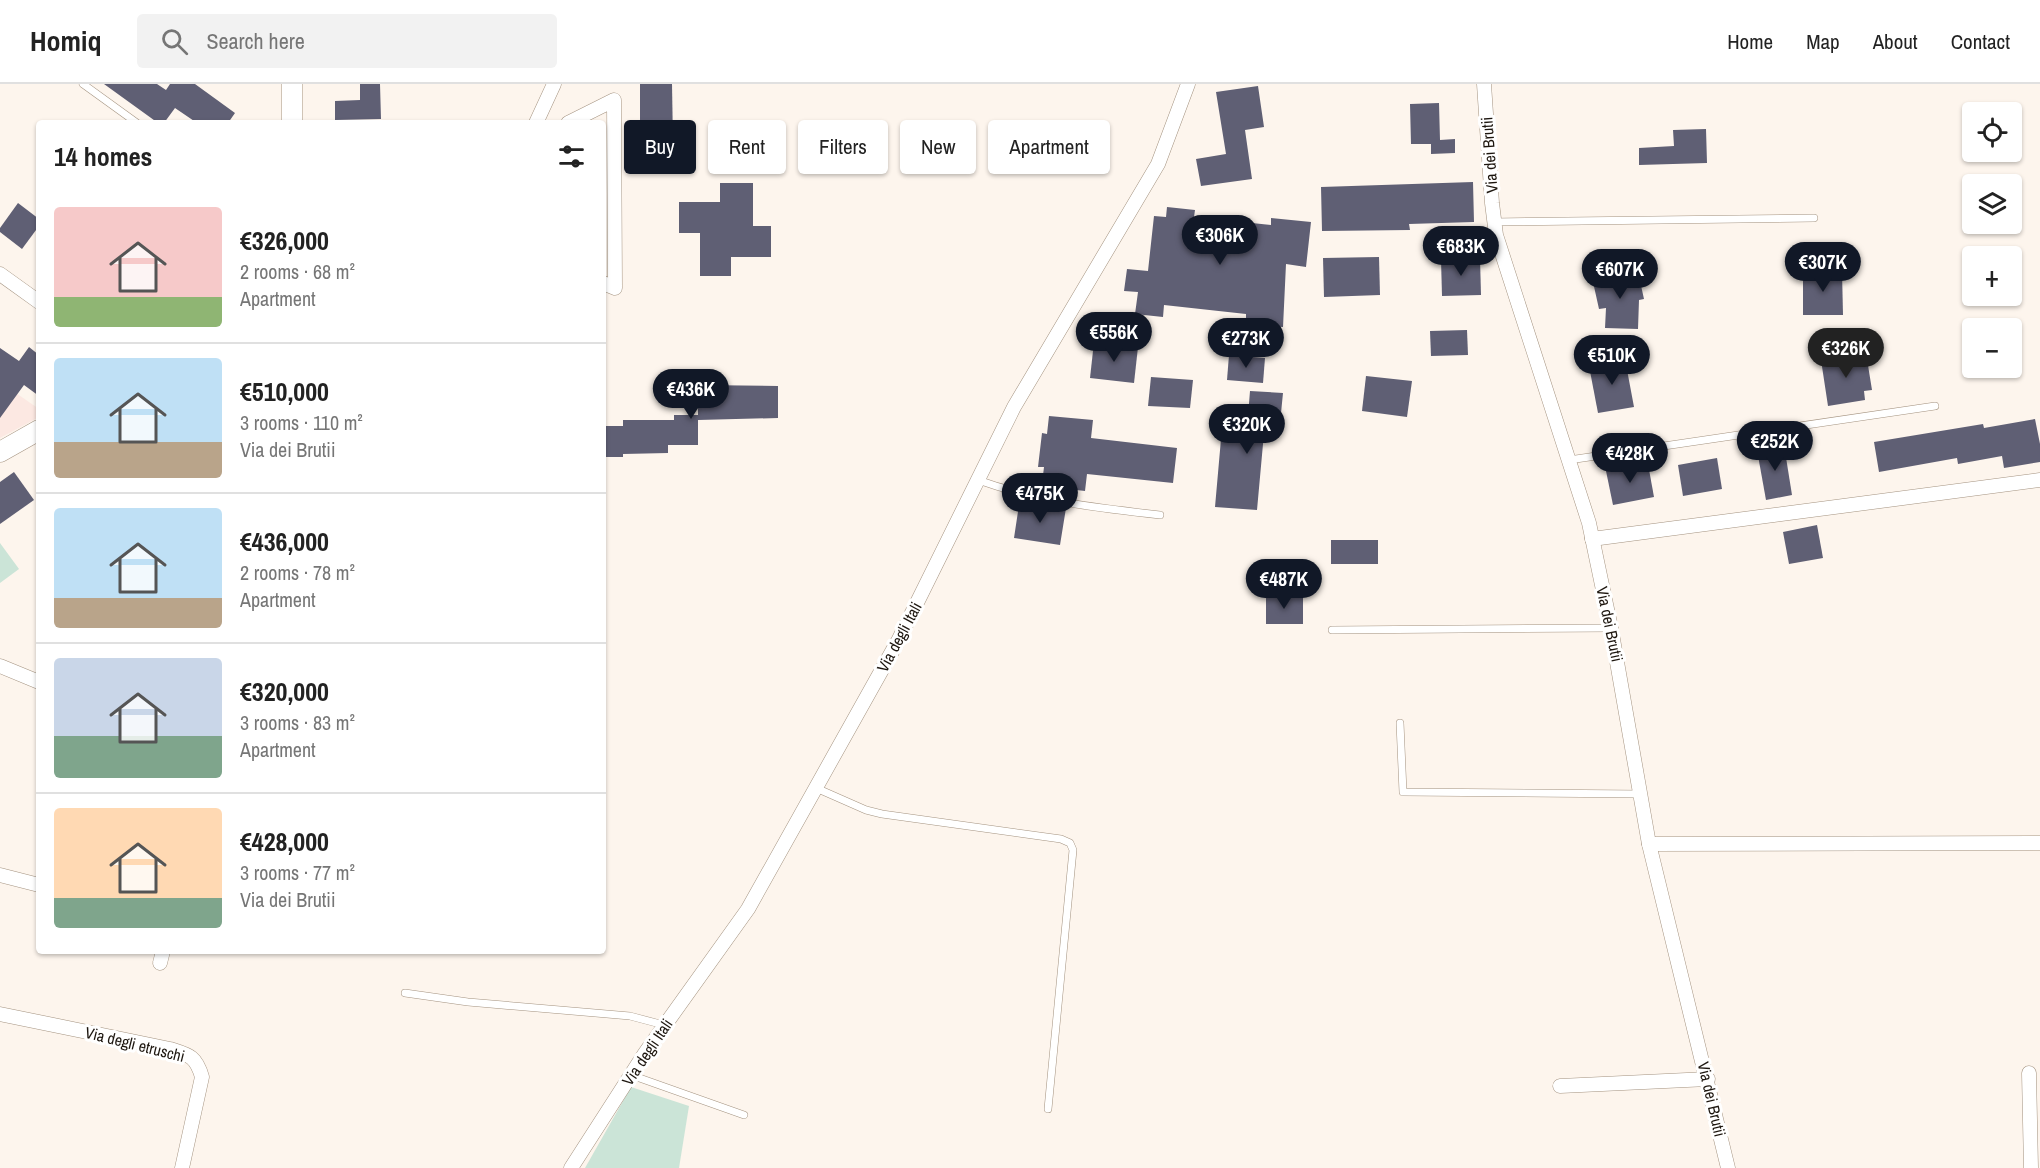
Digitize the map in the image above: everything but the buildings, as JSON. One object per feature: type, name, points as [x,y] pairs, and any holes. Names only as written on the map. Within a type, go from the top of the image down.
[{"type":"street","points":[[292,84],[292,120]]},
{"type":"street","points":[[537,120],[554,84]]},
{"type":"street","name":"Via degli Itali","points":[[571,1168],[631,1075],[748,909],[898,641],[1014,407],[1158,164],[1188,84]]},
{"type":"street","name":"Via dei Brutii","points":[[1484,84],[1496,235],[1589,523],[1611,628],[1649,844],[1728,1168]]},
{"type":"street","points":[[574,120],[614,100],[615,288],[606,284]]},
{"type":"street","points":[[0,273],[36,300]]},
{"type":"street","points":[[0,452],[36,432]]},
{"type":"street","points":[[1592,539],[2040,480]]},
{"type":"street","points":[[0,666],[36,681]]},
{"type":"street","points":[[1649,844],[2040,843]]},
{"type":"street","points":[[0,875],[36,884]]},
{"type":"street","name":"Via degli etruschi","points":[[0,1014],[190,1055],[199,1065],[201,1077],[182,1168]]},
{"type":"street","points":[[2029,1073],[2031,1168]]},
{"type":"street","points":[[1560,1086],[1708,1079]]},
{"type":"lane","points":[[83,84],[133,120]]},
{"type":"lane","points":[[1494,222],[1814,218]]},
{"type":"lane","points":[[1569,460],[1935,406]]},
{"type":"lane","points":[[978,480],[1004,489],[1084,506],[1160,514]]},
{"type":"lane","points":[[1332,630],[1611,628]]},
{"type":"lane","points":[[1400,723],[1403,792],[1642,794]]},
{"type":"lane","points":[[816,788],[866,810],[882,814],[1061,839],[1070,843],[1073,850],[1048,1109]]},
{"type":"lane","points":[[405,993],[468,1002],[630,1016],[665,1026]]},
{"type":"lane","points":[[631,1075],[744,1116]]},
{"type":"shaded area","points":[[0,382],[36,407],[36,419],[0,438]]},
{"type":"green space","points":[[0,543],[19,569],[0,583]]},
{"type":"green space","points":[[631,1087],[689,1106],[679,1168],[585,1168]]}]
